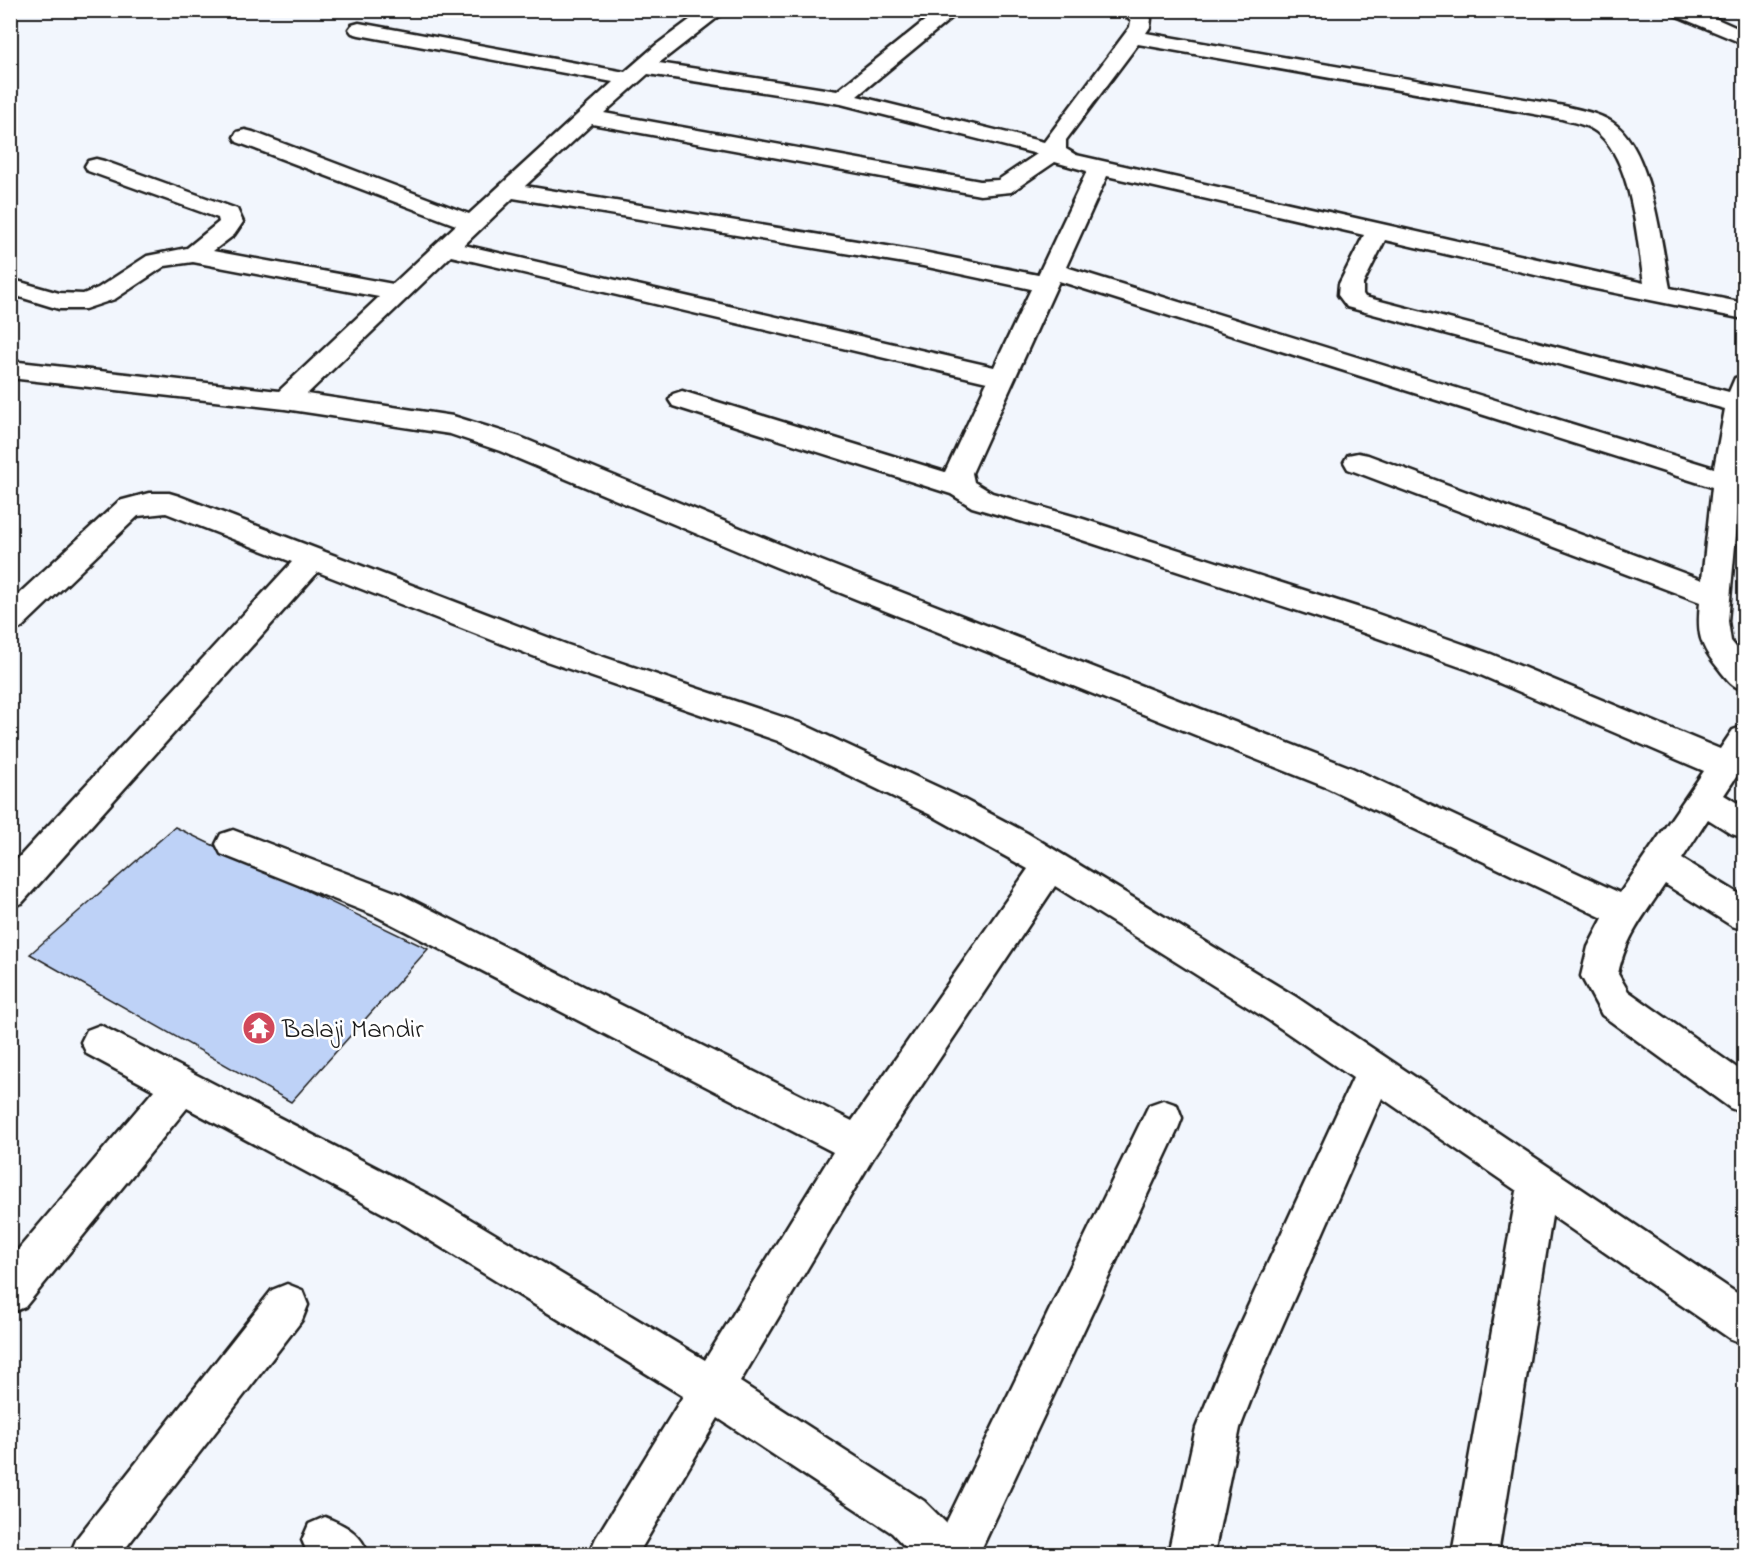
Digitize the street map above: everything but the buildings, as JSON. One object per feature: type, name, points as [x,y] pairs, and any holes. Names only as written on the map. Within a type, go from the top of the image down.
[{"type":"street","points":[[285,400],[587,117],[686,31],[717,10]]},
{"type":"street","points":[[841,98],[951,10]]},
{"type":"street","points":[[1055,152],[1055,140],[1063,126],[1140,27],[1141,19],[1128,10]]},
{"type":"street","points":[[1678,10],[1726,19],[1744,38]]},
{"type":"street","points":[[359,29],[636,73],[841,98],[1055,152],[1068,160],[1744,311]]},
{"type":"street","points":[[1133,37],[1564,113],[1586,119],[1607,129],[1623,145],[1635,175],[1658,293]]},
{"type":"street","points":[[587,117],[980,188],[1003,187],[1055,152]]},
{"type":"street","points":[[245,137],[472,224]]},
{"type":"street","points":[[96,165],[229,214],[231,222],[226,230],[193,255]]},
{"type":"street","points":[[961,487],[957,473],[1100,167]]},
{"type":"street","points":[[508,190],[1049,278],[1727,482]]},
{"type":"street","points":[[1378,231],[1351,284],[1350,295],[1356,302],[1742,394],[1730,452],[1713,621],[1716,644],[1744,678]]},
{"type":"street","points":[[446,248],[1002,377]]},
{"type":"street","points":[[10,286],[71,304],[85,302],[98,298],[157,260],[177,255],[193,255],[399,293]]},
{"type":"street","points":[[10,369],[285,400],[453,425],[510,444],[786,559],[1340,778],[1627,913]]},
{"type":"street","points":[[682,400],[961,487],[982,500],[1107,537],[1358,619],[1735,752],[1606,946],[1599,976],[1615,1004],[1744,1095]]},
{"type":"street","points":[[1358,462],[1715,596]]},
{"type":"street","points":[[10,620],[129,508],[149,503],[169,503],[557,653],[789,732],[943,804],[1050,864],[1283,1009],[1744,1323]]},
{"type":"street","points":[[10,891],[314,558]]},
{"type":"street","points":[[1702,799],[1744,824]]},
{"type":"street","points":[[233,844],[388,904],[859,1144]]},
{"type":"street","points":[[1660,863],[1744,915]]},
{"type":"street","points":[[612,1554],[859,1144],[1050,864]]},
{"type":"street","points":[[100,1042],[419,1211],[711,1388],[908,1517],[932,1542],[939,1554]]},
{"type":"street","points":[[1191,1554],[1218,1428],[1241,1369],[1375,1072]]},
{"type":"street","points":[[10,1292],[182,1085]]},
{"type":"street","points":[[955,1554],[1163,1118]]},
{"type":"street","points":[[1474,1554],[1538,1182]]},
{"type":"street","points":[[93,1554],[287,1305]]},
{"type":"place","name":"Balaji Mandir","points":[[259,1028]]}]
